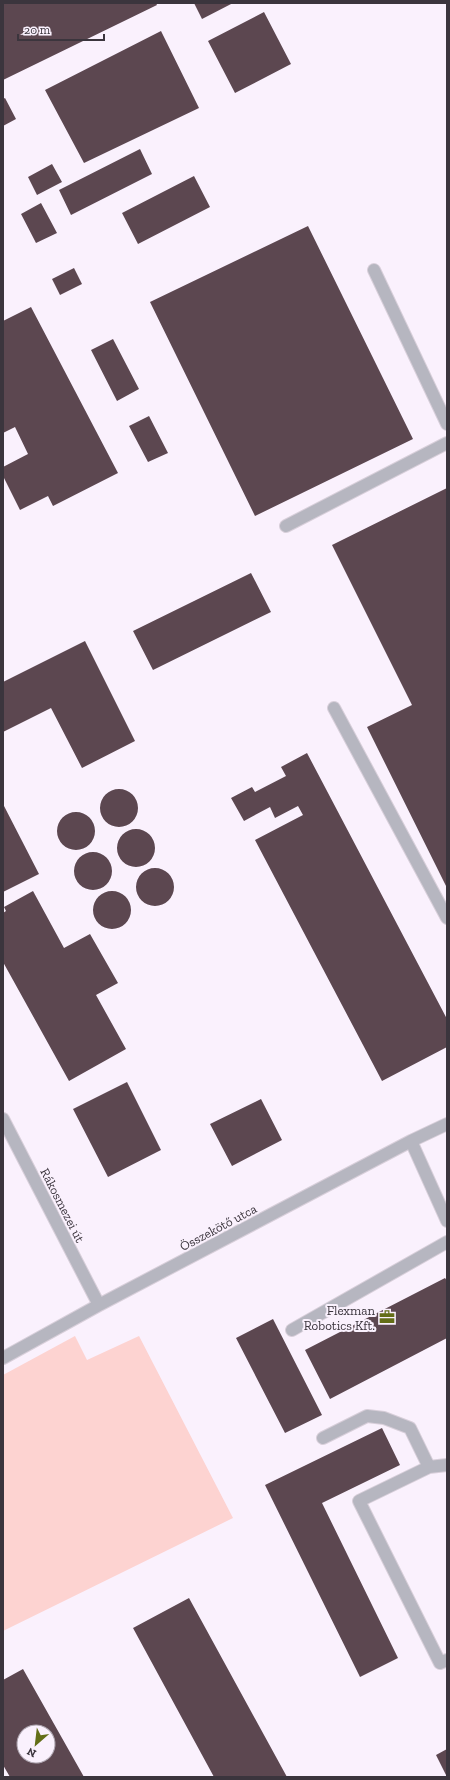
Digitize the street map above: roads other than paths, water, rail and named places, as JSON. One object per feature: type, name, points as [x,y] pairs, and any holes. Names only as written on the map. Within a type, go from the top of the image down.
[{"type":"street","points":[[374,270],[447,424]]},
{"type":"street","points":[[286,526],[447,443]]},
{"type":"street","points":[[334,708],[447,918]]},
{"type":"street","name":"Rákosmezei út","points":[[3,1119],[99,1305]]},
{"type":"street","name":"Összekötő utca","points":[[3,1358],[99,1305],[411,1141],[447,1124]]},
{"type":"street","points":[[411,1141],[447,1221]]},
{"type":"street","points":[[292,1330],[447,1242]]},
{"type":"street","points":[[323,1438],[367,1416],[384,1418],[410,1428],[428,1467]]},
{"type":"street","points":[[447,1465],[428,1467],[359,1502],[440,1663],[447,1660]]},
{"type":"place","name":"Flexman Robotics Kft.","points":[[387,1317]]}]
